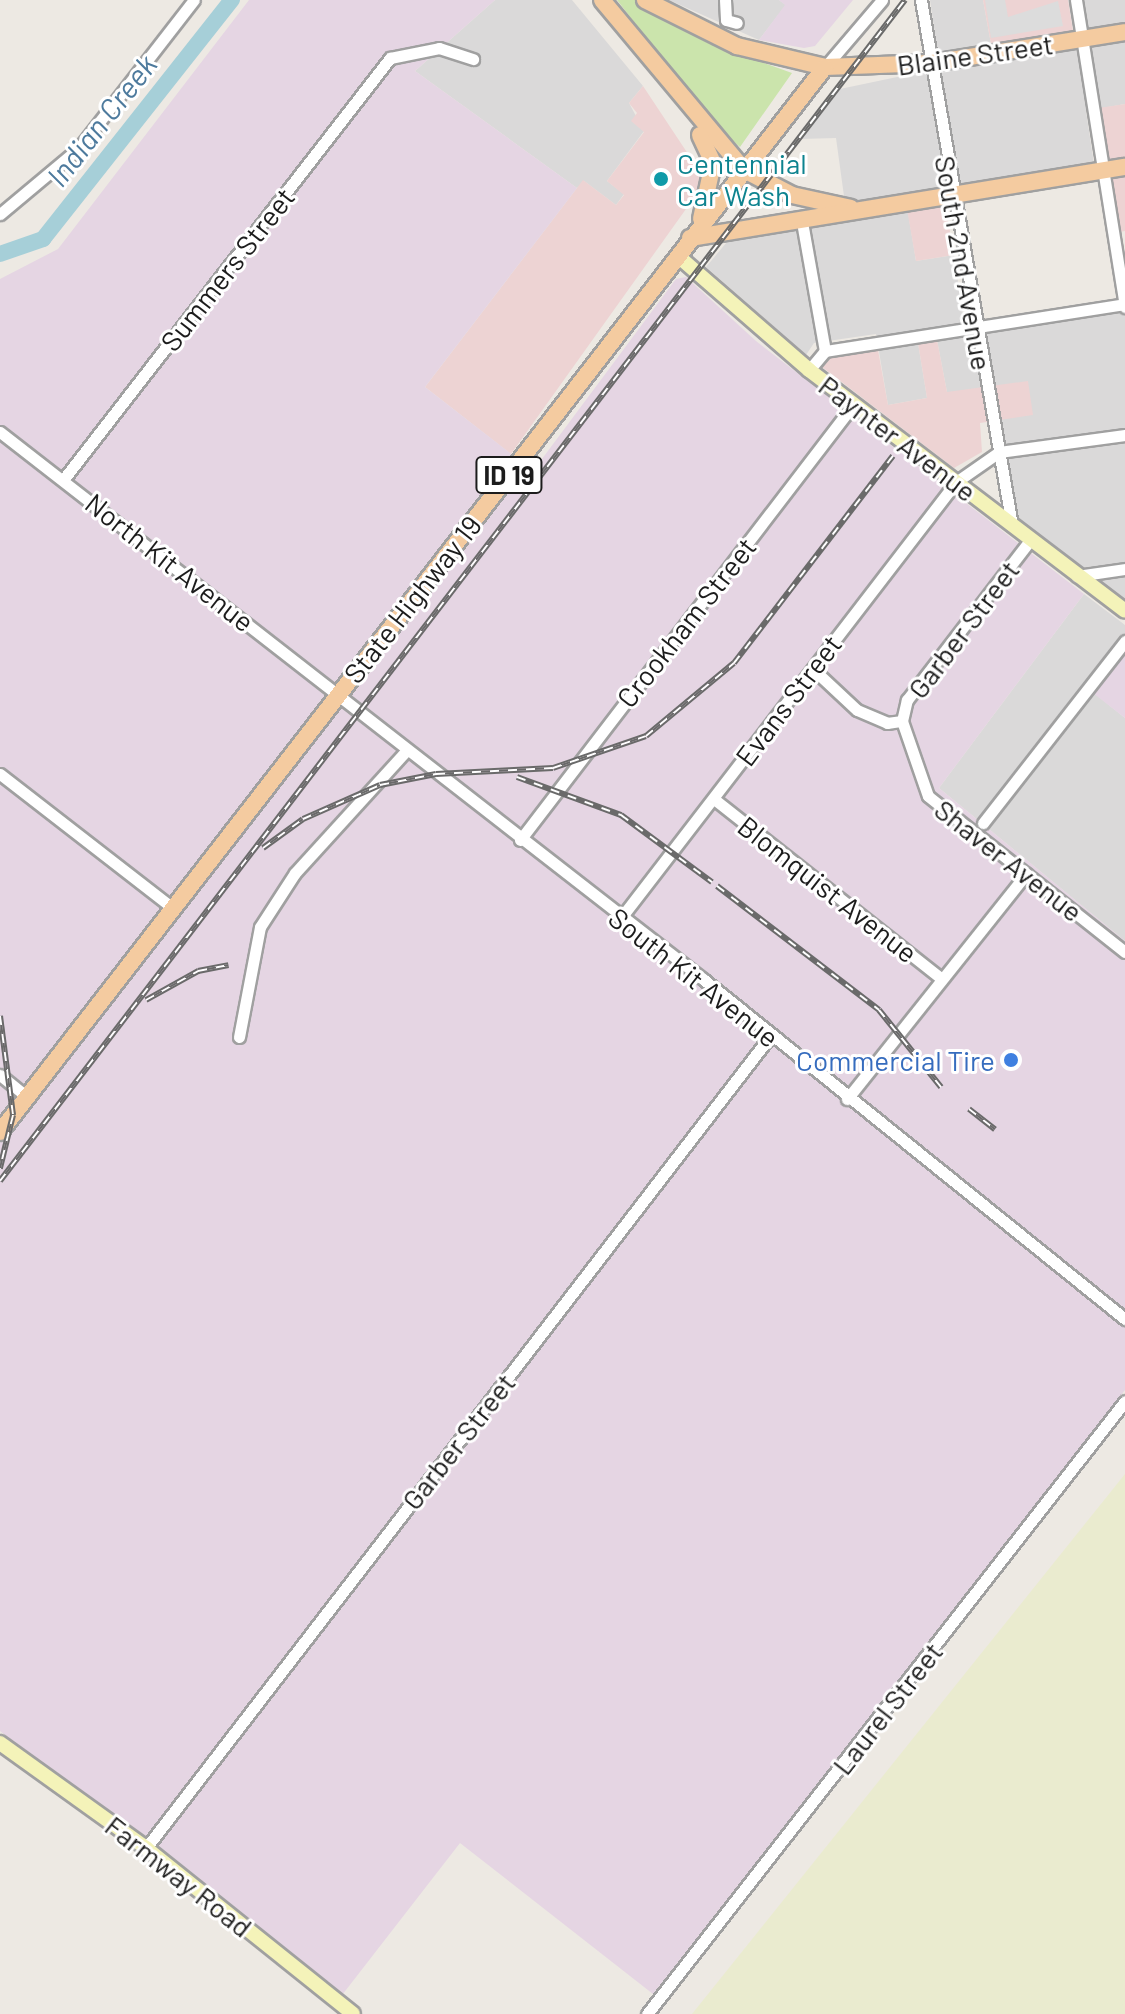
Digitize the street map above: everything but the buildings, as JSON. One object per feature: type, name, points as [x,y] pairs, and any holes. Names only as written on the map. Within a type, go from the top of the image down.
[{"type":"main road","points":[[602,0],[744,170],[792,195],[860,210]]},
{"type":"main road","points":[[602,0],[610,21],[711,153],[695,232],[802,222],[1125,167]]},
{"type":"main road","name":"Blaine Street","points":[[645,0],[726,43],[825,67],[932,63],[1125,32]]},
{"type":"main road","name":"State Highway 19","points":[[0,1132],[825,67]]},
{"type":"street","points":[[0,214],[79,148],[194,0]]},
{"type":"street","points":[[725,0],[726,20],[737,23]]},
{"type":"street","points":[[825,67],[882,0]]},
{"type":"street","name":"South 2nd Avenue","points":[[921,0],[974,328],[1012,525]]},
{"type":"street","points":[[809,370],[825,351],[1125,305],[1076,0]]},
{"type":"street","name":"Summers Street","points":[[63,480],[390,58],[439,48],[473,59]]},
{"type":"street","points":[[802,222],[825,351]]},
{"type":"street","name":"Paynter Avenue","points":[[678,256],[853,405],[1125,611]]},
{"type":"street","name":"Crookham Street","points":[[520,840],[853,405]]},
{"type":"street","name":"North Kit Avenue","points":[[0,432],[339,694]]},
{"type":"street","points":[[999,452],[1125,435]]},
{"type":"street","name":"Evans Street","points":[[620,919],[956,482],[999,452]]},
{"type":"street","name":"Garber Street","points":[[902,721],[907,700],[1030,540]]},
{"type":"street","points":[[1077,576],[1125,569]]},
{"type":"street","points":[[983,823],[1125,641]]},
{"type":"street","points":[[813,669],[857,710],[887,723],[902,721]]},
{"type":"street","name":"South Kit Avenue","points":[[339,694],[1125,1319]]},
{"type":"street","name":"Shaver Avenue","points":[[902,721],[928,796],[1125,952]]},
{"type":"street","points":[[239,1037],[260,927],[295,873],[407,750]]},
{"type":"street","points":[[0,774],[173,908]]},
{"type":"street","name":"Blomquist Avenue","points":[[714,799],[942,979]]},
{"type":"street","points":[[847,1099],[1026,874]]},
{"type":"street","name":"Garber Street","points":[[146,1848],[771,1035]]},
{"type":"street","points":[[0,1075],[27,1097]]},
{"type":"street","name":"Laurel Street","points":[[647,2014],[1125,1401]]},
{"type":"street","name":"Farmway Road","points":[[0,1743],[146,1848],[353,2014]]},
{"type":"shaded area","points":[[249,0],[495,0],[415,71],[577,188],[425,387],[533,471],[676,279],[686,277],[756,341],[1084,594],[939,788],[1125,941],[1125,1390],[653,1994],[460,1843],[339,1999],[0,1731],[0,279],[58,249]]},
{"type":"shaded area","points":[[495,0],[572,0],[643,86],[629,103],[644,131],[607,181],[624,194],[616,205],[584,181],[577,188],[415,71]]},
{"type":"shaded area","points":[[669,0],[779,0],[786,5],[759,40]]},
{"type":"shaded area","points":[[779,0],[853,0],[815,46],[804,48],[759,40],[785,5]]},
{"type":"shaded area","points":[[930,0],[983,0],[991,44],[1073,31],[1068,0],[1125,0],[1125,104],[1086,111],[1094,164],[905,194],[916,261],[954,255],[966,335],[1125,311],[1125,607],[1010,516],[995,420],[947,392],[937,340],[918,343],[927,398],[888,405],[876,334],[814,343],[806,355],[706,267],[732,236],[847,218],[836,138],[800,139],[840,89],[940,68]]},
{"type":"shaded area","points":[[983,0],[1068,0],[1073,31],[991,44]]},
{"type":"shaded area","points":[[985,0],[1005,0],[1008,17],[1058,1],[1063,26],[991,38]]},
{"type":"shaded area","points":[[643,86],[706,181],[511,454],[425,387],[583,180],[616,205],[624,195],[607,181],[644,132],[631,121],[637,113],[629,103]]},
{"type":"shaded area","points":[[1125,104],[1125,231],[1119,232],[1099,108]]},
{"type":"shaded area","points":[[945,203],[954,255],[916,261],[907,209]]},
{"type":"shaded area","points":[[937,340],[947,392],[1028,381],[1033,415],[980,423],[982,452],[954,468],[822,367],[832,357],[878,350],[888,405],[927,398],[918,343]]},
{"type":"shaded area","points":[[1084,594],[1125,625],[1125,653],[1094,693],[1125,718],[1125,941],[939,788]]},
{"type":"shaded area","points":[[1125,653],[1125,718],[1093,693]]},
{"type":"green space","points":[[617,0],[635,0],[716,46],[792,73],[740,147],[712,123]]},
{"type":"green space","points":[[1125,1474],[1125,2014],[692,2014]]},
{"type":"waterway","name":"Indian Creek","points":[[0,254],[43,239],[232,0]]},
{"type":"railway","points":[[0,1181],[905,0]]},
{"type":"railway","points":[[263,848],[303,819],[380,785],[436,774],[553,768],[646,736],[734,663],[893,456]]},
{"type":"railway","points":[[517,777],[621,815],[712,882]]},
{"type":"railway","points":[[717,886],[879,1010],[941,1087]]},
{"type":"railway","points":[[146,1000],[198,971],[228,965]]},
{"type":"railway","points":[[0,1016],[13,1115],[0,1168]]},
{"type":"railway","points":[[969,1109],[995,1129]]},
{"type":"place","name":"Centennial Car Wash","points":[[661,179]]},
{"type":"place","name":"Commercial Tire","points":[[1011,1060]]}]
